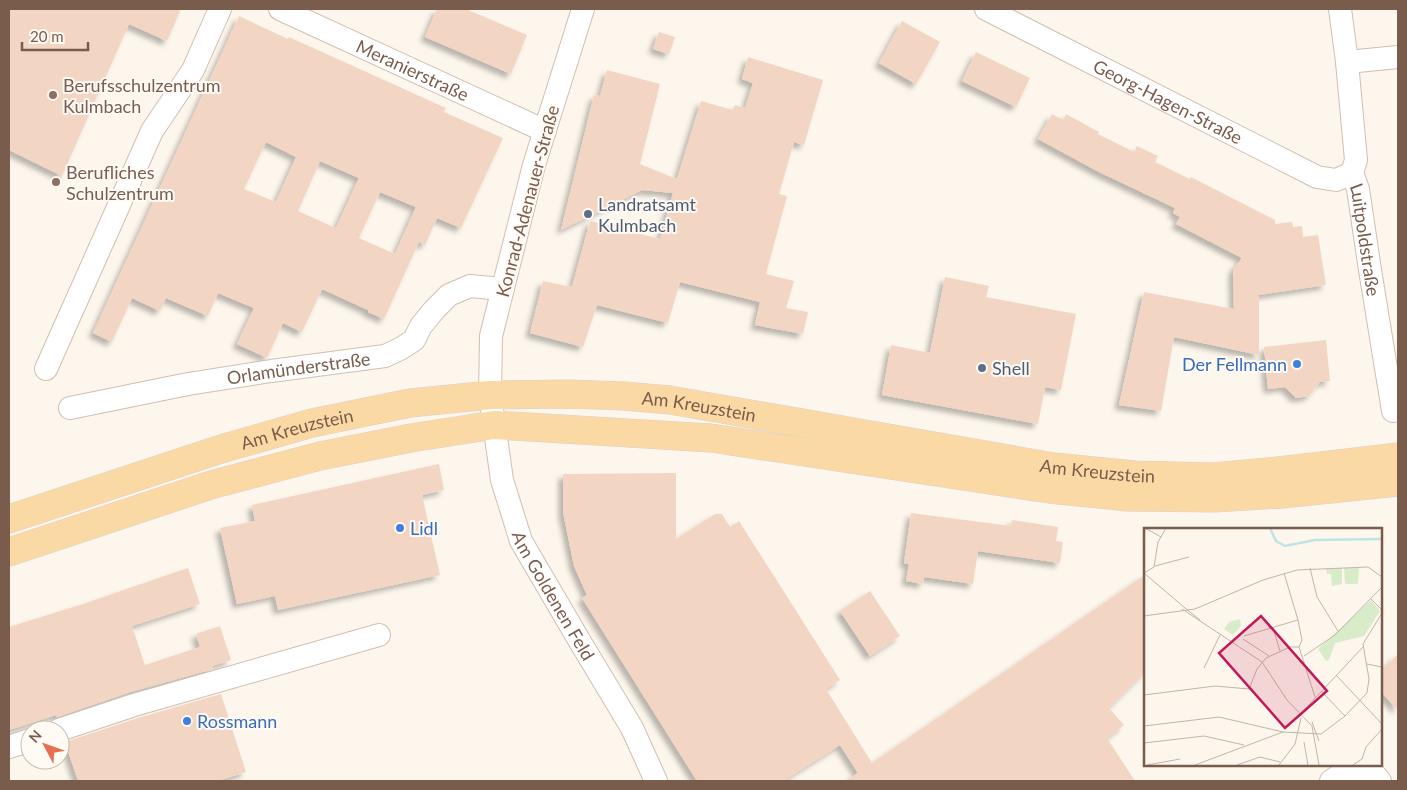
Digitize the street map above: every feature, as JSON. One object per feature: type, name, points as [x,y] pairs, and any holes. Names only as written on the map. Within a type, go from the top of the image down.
[{"type":"main road","name":"Am Kreuzstein","points":[[9,519],[220,449],[312,423],[410,403],[490,395],[570,394],[670,400],[1054,467],[1135,475],[1213,477],[1398,457]]},
{"type":"main road","name":"Am Kreuzstein","points":[[9,552],[214,484],[320,456],[411,438],[494,425],[711,438],[1049,489],[1128,497],[1215,498],[1282,494],[1398,482]]},
{"type":"street","points":[[46,369],[152,131],[193,70],[220,9]]},
{"type":"street","name":"Meranierstraße","points":[[280,9],[545,131]]},
{"type":"street","name":"Konrad-Adenauer-Straße","points":[[490,395],[490,336],[534,164],[583,9]]},
{"type":"street","name":"Georg-Hagen-Straße","points":[[986,9],[1317,177],[1336,180],[1352,173]]},
{"type":"street","name":"Luitpoldstraße","points":[[1340,9],[1356,160],[1352,173],[1358,189],[1393,411]]},
{"type":"street","points":[[1347,62],[1398,57]]},
{"type":"street","name":"Orlamünderstraße","points":[[70,408],[197,383],[385,356],[414,340],[421,326],[449,295],[470,286],[503,289]]},
{"type":"street","name":"Am Goldenen Feld","points":[[490,395],[502,480],[521,541],[632,728],[656,781]]},
{"type":"street","points":[[70,726],[134,705],[378,635]]},
{"type":"street","points":[[1331,781],[1343,773],[1374,774],[1380,781]]},
{"type":"building","name":"Berufsschulzentrum Kulmbach","points":[[9,9],[181,9],[167,41],[129,24],[62,176],[9,150]]},
{"type":"building","points":[[437,9],[466,9],[527,35],[511,74],[425,37]]},
{"type":"building","points":[[239,16],[446,108],[444,112],[503,138],[461,228],[437,218],[425,245],[419,242],[384,319],[322,289],[302,332],[283,323],[267,358],[237,344],[254,308],[218,293],[208,316],[166,298],[160,311],[132,298],[112,342],[93,333]],"holes":[[[266,142],[296,157],[276,202],[244,189]],[[320,161],[359,178],[336,228],[298,211]],[[380,192],[416,207],[395,254],[359,238]]]},
{"type":"building","points":[[902,21],[940,42],[916,84],[879,63]]},
{"type":"building","points":[[659,32],[675,37],[669,54],[653,49]]},
{"type":"building","points":[[976,52],[1030,78],[1016,107],[962,81]]},
{"type":"building","points":[[748,57],[823,80],[804,145],[794,142],[779,194],[787,196],[766,274],[794,281],[786,308],[808,312],[803,334],[755,325],[760,302],[680,282],[668,323],[597,305],[583,347],[530,333],[543,281],[572,287],[590,221],[660,239],[673,193],[642,190],[561,230],[594,95],[600,96],[607,70],[660,84],[640,164],[677,179],[701,101],[733,110],[735,105],[745,108],[753,83],[742,79]]},
{"type":"building","points":[[1052,114],[1063,120],[1066,114],[1099,132],[1098,134],[1134,152],[1137,146],[1158,156],[1155,162],[1190,179],[1191,177],[1275,220],[1275,224],[1292,222],[1293,227],[1302,226],[1303,237],[1318,235],[1326,285],[1259,295],[1259,355],[1174,337],[1161,411],[1119,405],[1144,292],[1234,309],[1233,270],[1242,258],[1176,224],[1180,217],[1173,213],[1175,208],[1099,172],[1038,139]]},
{"type":"building","points":[[945,277],[989,286],[986,297],[1076,314],[1061,390],[1045,387],[1038,424],[882,395],[891,345],[930,353]]},
{"type":"building","name":"Der Fellmann","points":[[1326,340],[1330,381],[1320,382],[1309,396],[1296,398],[1285,387],[1268,389],[1264,347]]},
{"type":"building","points":[[439,464],[444,490],[422,495],[440,575],[278,610],[275,596],[237,604],[220,528],[255,521],[252,505]]},
{"type":"building","points":[[676,473],[676,539],[715,514],[722,514],[730,527],[739,521],[840,680],[826,689],[872,763],[1144,575],[1144,673],[1109,708],[1124,725],[1107,738],[1135,781],[846,781],[858,773],[840,745],[783,781],[697,781],[582,598],[587,595],[574,566],[563,512],[563,474]]},
{"type":"building","points":[[911,513],[1011,526],[1012,520],[1058,527],[1056,541],[1063,542],[1060,563],[978,551],[973,584],[924,577],[923,584],[906,581],[909,564],[904,563]]},
{"type":"building","points":[[188,568],[200,604],[132,626],[145,665],[200,647],[196,634],[220,626],[231,660],[212,666],[213,669],[130,692],[57,717],[56,715],[40,720],[20,720],[20,726],[9,730],[9,627]]},
{"type":"building","points":[[870,591],[900,636],[870,656],[840,611]]},
{"type":"building","points":[[1398,654],[1398,710],[1382,693],[1382,670]]},
{"type":"building","name":"Rossmann","points":[[221,694],[246,772],[217,781],[78,781],[70,757],[70,740]]},
{"type":"place","name":"Berufsschulzentrum Kulmbach","points":[[53,95]]},
{"type":"place","name":"Berufliches Schulzentrum","points":[[56,182]]},
{"type":"place","name":"Landratsamt Kulmbach","points":[[588,214]]},
{"type":"place","name":"Der Fellmann","points":[[1297,364]]},
{"type":"place","name":"Shell","points":[[982,368]]},
{"type":"place","name":"Lidl","points":[[400,528]]},
{"type":"place","name":"Rossmann","points":[[187,721]]}]
